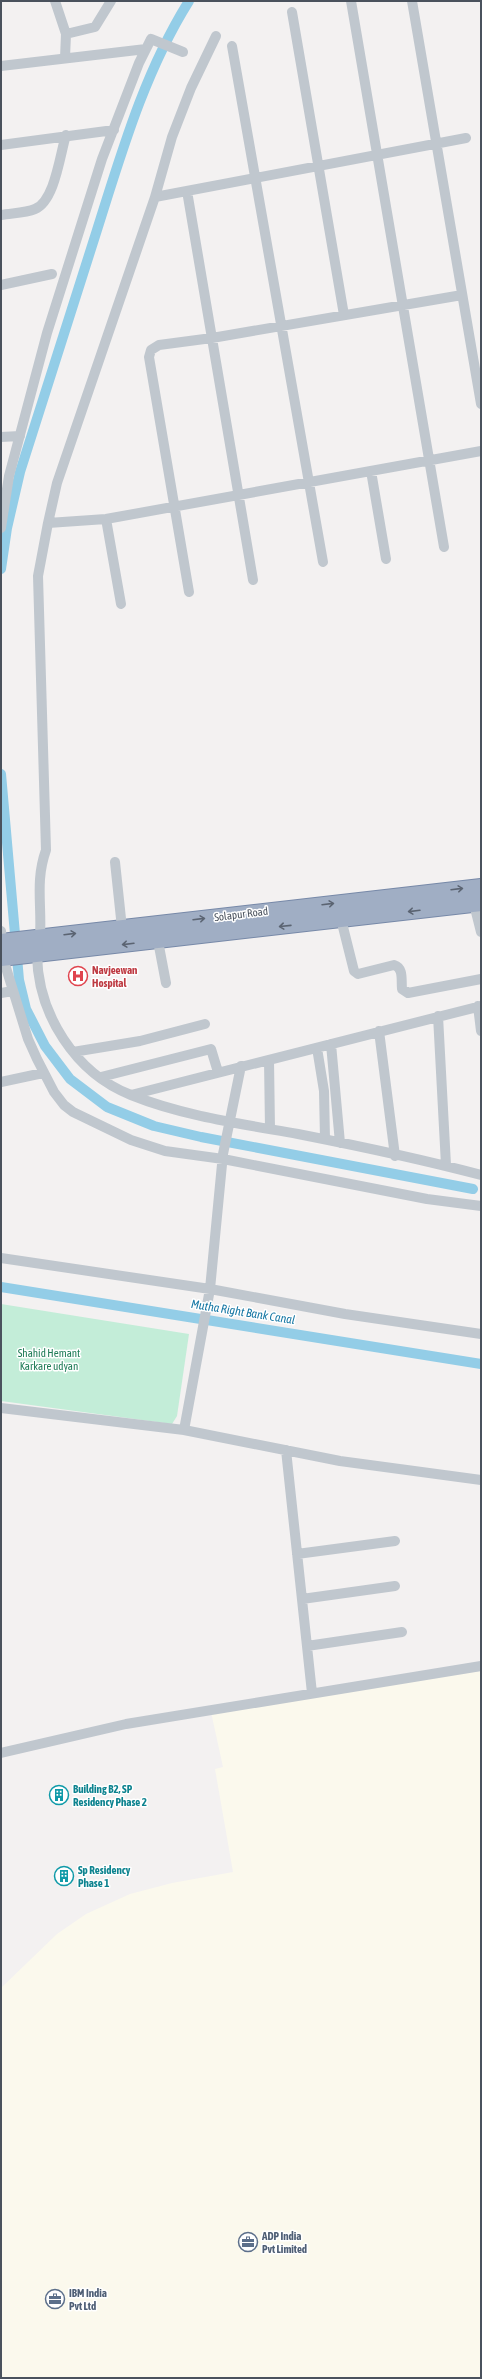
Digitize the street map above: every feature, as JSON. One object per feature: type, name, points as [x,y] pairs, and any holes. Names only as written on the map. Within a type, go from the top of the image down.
[{"type":"highway","name":"Solapur Road","points":[[2,939],[36,938],[481,887]]},
{"type":"highway","name":"Solapur Road","points":[[3,958],[477,904]]},
{"type":"street","points":[[55,1],[66,34],[65,58]]},
{"type":"street","points":[[66,34],[95,27],[111,1]]},
{"type":"street","points":[[351,1],[444,547]]},
{"type":"street","points":[[412,1],[481,404]]},
{"type":"street","points":[[292,12],[344,315]]},
{"type":"street","points":[[216,36],[191,88],[172,137],[155,196],[57,483],[38,576],[46,850],[39,869],[35,955],[43,997],[50,1018],[62,1039],[73,1052],[112,1086],[131,1095],[231,1126],[270,1129],[325,1139],[395,1156],[446,1165],[481,1175]]},
{"type":"street","points":[[1,528],[6,471],[20,436],[47,333],[114,130],[151,39],[181,51]]},
{"type":"street","points":[[232,46],[323,562]]},
{"type":"street","points":[[1,66],[146,49]]},
{"type":"street","points":[[1,145],[66,135],[114,130]]},
{"type":"street","points":[[1,215],[35,208],[44,202],[51,192],[66,135]]},
{"type":"street","points":[[155,196],[466,138]]},
{"type":"street","points":[[187,191],[253,580]]},
{"type":"street","points":[[1,285],[52,274]]},
{"type":"street","points":[[189,592],[149,357],[151,350],[159,345],[212,338],[462,295]]},
{"type":"street","points":[[1,437],[20,436]]},
{"type":"street","points":[[48,523],[106,519],[481,451]]},
{"type":"street","points":[[371,471],[386,559]]},
{"type":"street","points":[[106,519],[121,604]]},
{"type":"street","points":[[115,862],[122,928]]},
{"type":"street","points":[[477,904],[481,932]]},
{"type":"street","points":[[341,920],[354,971],[358,974],[394,965],[399,967],[401,970],[402,989],[408,993],[481,979]]},
{"type":"street","points":[[158,940],[166,983]]},
{"type":"street","points":[[3,958],[28,1039],[43,1073],[64,1106],[73,1112],[148,1146],[223,1156],[427,1199],[481,1206]]},
{"type":"street","points":[[1,993],[13,991]]},
{"type":"street","points":[[131,1095],[480,1006],[481,1031]]},
{"type":"street","points":[[438,1016],[446,1165]]},
{"type":"street","points":[[73,1052],[140,1041],[205,1024]]},
{"type":"street","points":[[378,1031],[395,1156]]},
{"type":"street","points":[[331,1044],[340,1143]]},
{"type":"street","points":[[317,1048],[324,1091],[325,1139]]},
{"type":"street","points":[[101,1077],[211,1049],[218,1072]]},
{"type":"street","points":[[269,1060],[270,1129]]},
{"type":"street","points":[[184,1430],[209,1293],[223,1156],[231,1126],[241,1066]]},
{"type":"street","points":[[1,1082],[43,1073]]},
{"type":"street","points":[[1,1258],[209,1293],[481,1334]]},
{"type":"street","points":[[1,1408],[184,1430],[340,1461],[481,1480]]},
{"type":"street","points":[[286,1450],[312,1693]]},
{"type":"street","points":[[297,1554],[395,1541]]},
{"type":"street","points":[[302,1598],[395,1586]]},
{"type":"street","points":[[307,1646],[402,1632]]},
{"type":"street","points":[[1,1753],[126,1724],[481,1666]]},
{"type":"shaded area","points":[[481,1671],[481,2378],[1,2378],[1,1988],[57,1934],[86,1914],[130,1894],[172,1883],[233,1872],[215,1769],[223,1767],[211,1712]]},
{"type":"green space","name":"Shahid Hemant Karkare udyan","points":[[1,1304],[189,1334],[177,1416],[172,1424],[1,1401]]},
{"type":"waterway","points":[[1,569],[7,528],[20,472],[125,141],[147,83],[173,28],[189,1]]},
{"type":"waterway","points":[[1,774],[19,980],[26,1009],[45,1046],[70,1079],[107,1107],[154,1126],[201,1137],[473,1189]]},
{"type":"waterway","name":"Mutha Right Bank Canal","points":[[1,1287],[481,1364]]},
{"type":"place","name":"Navjeewan Hospital","points":[[78,976]]},
{"type":"place","name":"Building B2, SP Residency Phase 2","points":[[59,1795]]},
{"type":"place","name":"Sp Residency Phase 1","points":[[64,1876]]},
{"type":"place","name":"ADP India Pvt Limited","points":[[248,2242]]},
{"type":"place","name":"IBM India Pvt Ltd","points":[[55,2299]]}]
